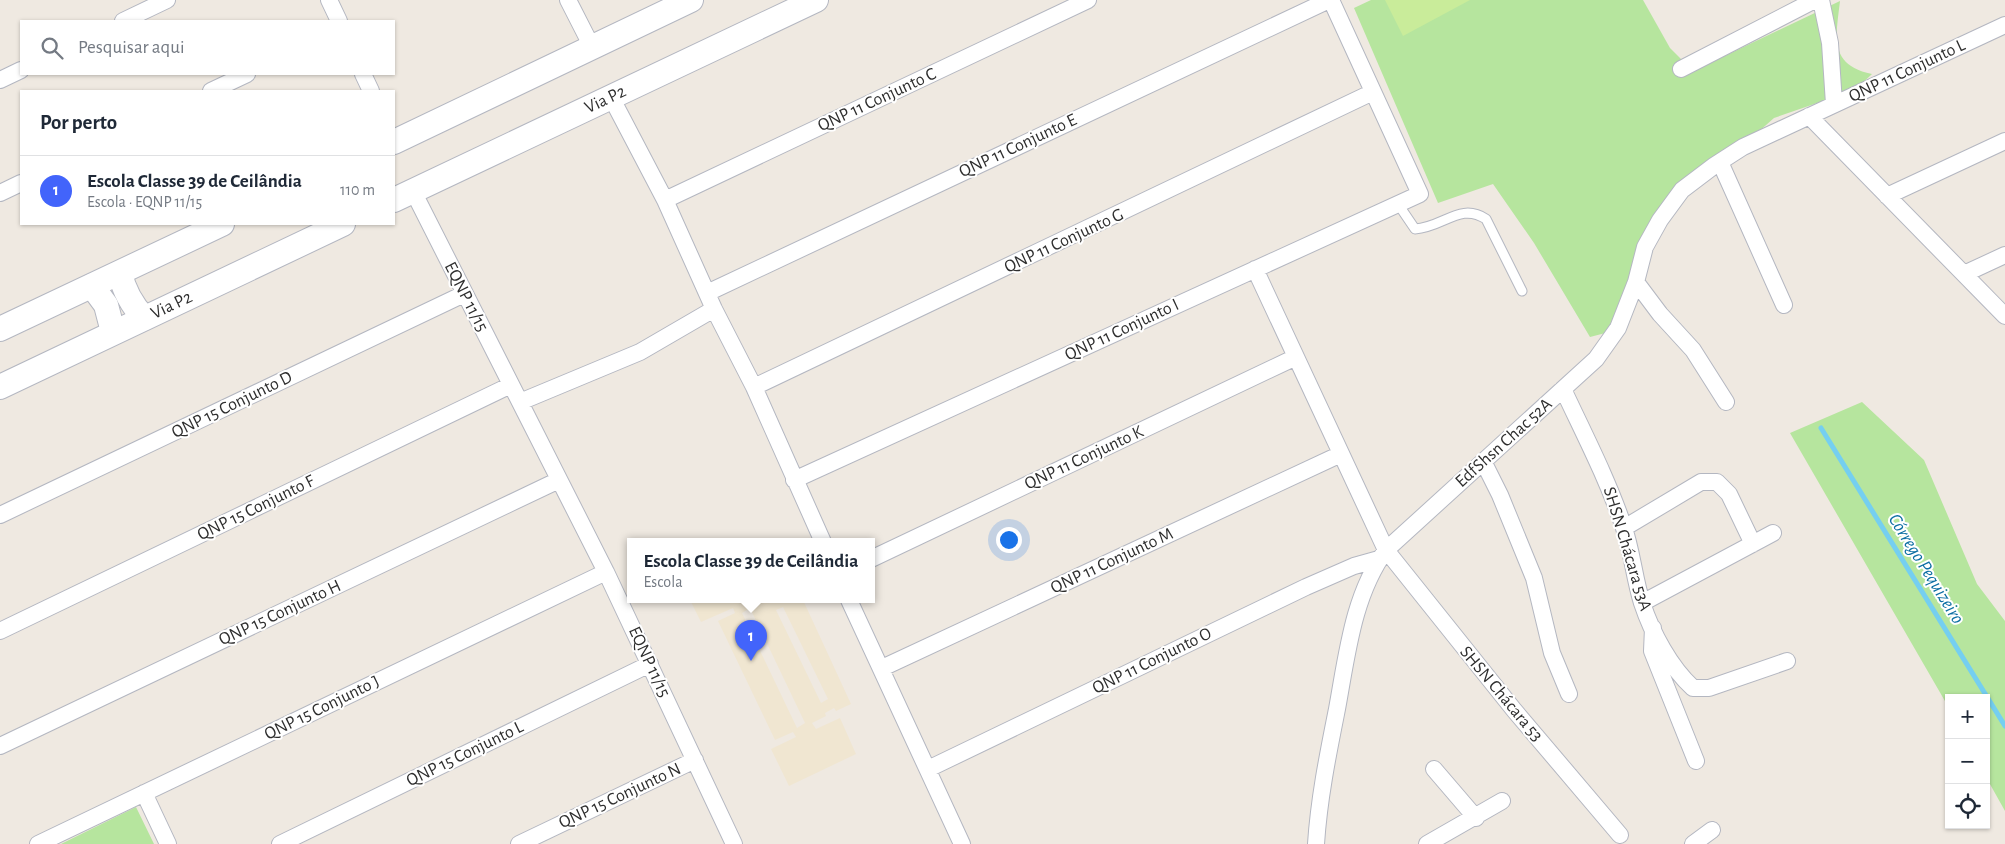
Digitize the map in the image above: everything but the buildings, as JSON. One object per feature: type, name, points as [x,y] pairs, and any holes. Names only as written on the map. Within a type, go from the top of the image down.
[{"type":"main road","points":[[395,140],[691,0]]},
{"type":"main road","name":"Via P2","points":[[404,195],[816,0]]},
{"type":"main road","points":[[0,329],[220,225]]},
{"type":"main road","name":"Via P2","points":[[0,387],[112,332],[341,225]]},
{"type":"main road","points":[[120,273],[126,295],[133,307],[144,318]]},
{"type":"main road","points":[[92,286],[106,305],[112,332]]},
{"type":"street","points":[[125,20],[167,0]]},
{"type":"street","points":[[329,0],[339,20]]},
{"type":"street","points":[[568,0],[592,47]]},
{"type":"street","name":"QNP 11 Conjunto C","points":[[665,200],[1088,0]]},
{"type":"street","points":[[1330,0],[1373,92]]},
{"type":"street","name":"QNP 11 Conjunto E","points":[[707,293],[1330,0]]},
{"type":"street","points":[[1681,69],[1815,0]]},
{"type":"street","points":[[1821,0],[1830,43],[1834,104]]},
{"type":"street","name":"QNP 11 Conjunto L","points":[[1809,116],[2005,25]]},
{"type":"street","points":[[0,80],[20,70]]},
{"type":"street","points":[[213,90],[245,75]]},
{"type":"street","points":[[363,75],[371,90]]},
{"type":"street","name":"QNP 11 Conjunto I","points":[[794,480],[1420,194],[1373,92]]},
{"type":"street","name":"QNP 11 Conjunto G","points":[[754,387],[1373,92]]},
{"type":"street","points":[[611,97],[665,200],[714,309],[754,387],[821,538]]},
{"type":"street","points":[[1809,116],[2005,316]]},
{"type":"street","name":"EdfShsn Chac 52A","points":[[1316,844],[1318,805],[1357,609],[1371,572],[1382,555],[1596,359],[1618,328],[1636,282],[1645,247],[1660,220],[1682,190],[1744,147],[1809,116]]},
{"type":"street","points":[[1887,196],[2005,141]]},
{"type":"street","points":[[1720,162],[1784,305]]},
{"type":"street","points":[[0,193],[20,183]]},
{"type":"street","name":"EQNP 11/15","points":[[404,195],[464,294],[520,402],[606,572],[734,844]]},
{"type":"street","points":[[1964,274],[2005,255]]},
{"type":"street","name":"SHSN Chácara 53","points":[[1255,269],[1342,454],[1382,555],[1620,836]]},
{"type":"street","points":[[1636,282],[1660,314],[1693,350],[1726,402]]},
{"type":"street","name":"QNP 15 Conjunto D","points":[[0,515],[464,294]]},
{"type":"street","points":[[520,402],[640,352],[714,309]]},
{"type":"street","name":"QNP 11 Conjunto K","points":[[875,557],[1296,357]]},
{"type":"street","name":"QNP 15 Conjunto F","points":[[0,631],[511,385]]},
{"type":"street","name":"SHSN Chácara 53A","points":[[1563,389],[1610,489],[1624,528],[1642,603],[1671,663],[1685,681],[1693,688],[1709,688],[1787,661]]},
{"type":"street","name":"QNP 11 Conjunto M","points":[[882,668],[1342,454]]},
{"type":"street","points":[[1483,461],[1500,495],[1534,578],[1552,653],[1569,694]]},
{"type":"street","name":"QNP 15 Conjunto H","points":[[0,746],[559,480]]},
{"type":"street","points":[[1624,528],[1700,482],[1717,482],[1729,494],[1753,544]]},
{"type":"street","points":[[1642,603],[1774,533]]},
{"type":"street","name":"QNP 11 Conjunto O","points":[[928,769],[1306,587],[1382,555]]},
{"type":"street","name":"QNP 15 Conjunto J","points":[[38,844],[606,572]]},
{"type":"street","points":[[851,603],[962,844]]},
{"type":"street","points":[[1653,628],[1652,651],[1696,761]]},
{"type":"street","name":"QNP 15 Conjunto L","points":[[280,844],[650,664]]},
{"type":"street","name":"QNP 15 Conjunto N","points":[[519,844],[695,760]]},
{"type":"street","points":[[1434,769],[1476,818]]},
{"type":"street","points":[[144,793],[168,844]]},
{"type":"street","points":[[1427,844],[1476,818],[1502,800]]},
{"type":"street","points":[[1693,844],[1712,830]]},
{"type":"lane","points":[[1398,204],[1415,229],[1428,228],[1463,212],[1475,212],[1486,219],[1522,292]]},
{"type":"shaded area","points":[[692,603],[804,603],[851,704],[836,711],[834,708],[825,713],[826,716],[812,723],[816,729],[840,718],[856,754],[789,786],[771,749],[796,737],[793,732],[775,740],[718,621],[735,613],[733,608],[701,622]],"holes":[[[783,607],[828,699],[821,703],[776,610]],[[750,608],[805,723],[797,728],[742,613]]]},
{"type":"green space","points":[[1371,0],[1643,0],[1670,48],[1693,71],[1840,1],[1837,37],[1841,56],[1848,64],[1858,70],[1872,74],[1855,90],[1774,118],[1670,210],[1617,330],[1590,337],[1534,243],[1493,184],[1438,203],[1354,8]]},
{"type":"green space","points":[[1385,0],[1470,0],[1403,36]]},
{"type":"green space","points":[[1862,402],[1924,460],[1977,584],[2005,621],[2005,811],[1990,784],[1990,694],[1945,694],[1945,701],[1790,433]]},
{"type":"green space","points":[[136,807],[154,844],[61,844]]},
{"type":"waterway","name":"Córrego Pequizeiro","points":[[1821,428],[2005,726]]},
{"type":"place","name":"Escola Classe 39 de Ceilândia","points":[[751,661]]}]
